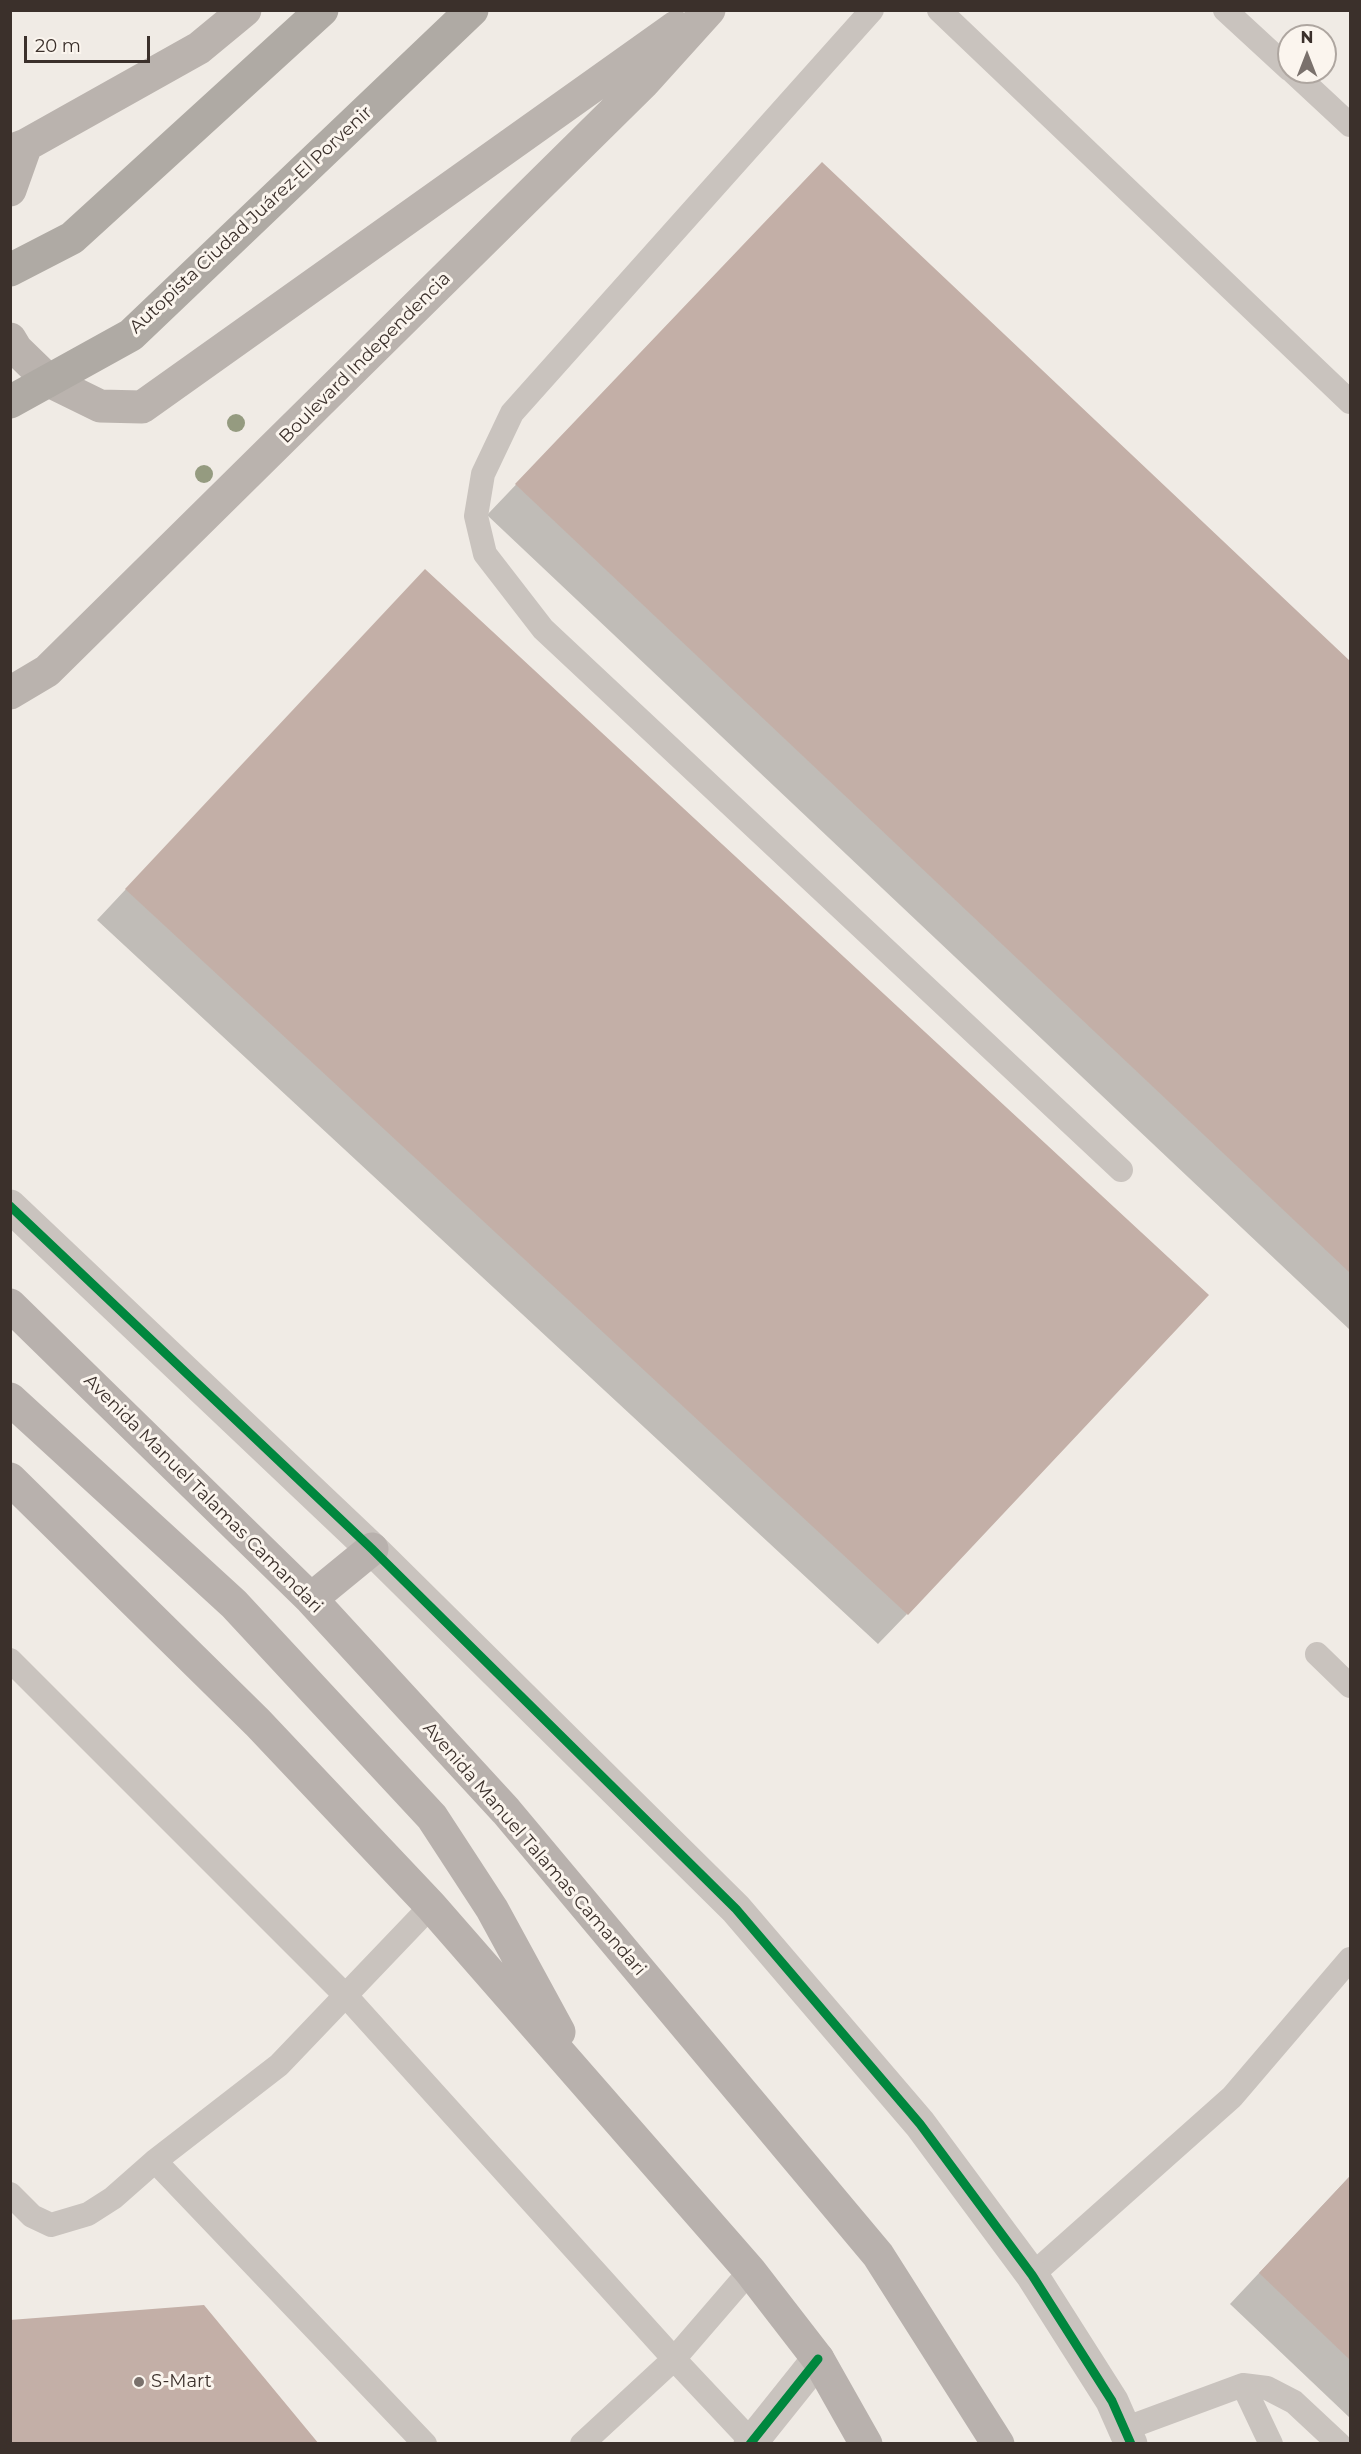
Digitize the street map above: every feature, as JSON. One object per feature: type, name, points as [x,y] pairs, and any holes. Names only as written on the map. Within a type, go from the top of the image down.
[{"type":"highway","points":[[10,270],[72,238],[322,10]]},
{"type":"highway","name":"Autopista Ciudad Juárez-El Porvenir","points":[[10,402],[131,334],[472,10]]},
{"type":"main road","points":[[10,190],[18,148],[199,48],[245,10]]},
{"type":"main road","points":[[10,339],[16,349],[49,381],[100,406],[142,407],[699,10]]},
{"type":"main road","name":"Boulevard Independencia","points":[[10,693],[47,671],[629,98],[709,10]]},
{"type":"main road","name":"Avenida Manuel Talamas Camandari","points":[[10,1305],[311,1599],[506,1811],[878,2254],[998,2444]]},
{"type":"main road","points":[[10,1399],[234,1604],[432,1817],[492,1909],[588,2086]]},
{"type":"main road","points":[[10,1479],[258,1724],[431,1906],[750,2271],[818,2359],[866,2444]]},
{"type":"main road","points":[[311,1599],[372,1549]]},
{"type":"street","points":[[10,703],[47,671]]},
{"type":"street","points":[[10,1206],[372,1549],[736,1909],[920,2124],[1032,2275],[1113,2401],[1128,2436]]},
{"type":"street","points":[[752,2443],[818,2359]]},
{"type":"lane","points":[[872,10],[512,413],[483,474],[476,516],[485,554],[543,629],[1121,1170]]},
{"type":"lane","points":[[939,10],[1350,402]]},
{"type":"lane","points":[[1225,10],[1277,58]]},
{"type":"lane","points":[[1306,84],[1350,125]]},
{"type":"lane","points":[[1317,1654],[1350,1686]]},
{"type":"lane","points":[[10,1660],[347,1997],[752,2443]]},
{"type":"lane","points":[[10,2194],[32,2216],[51,2224],[88,2214],[113,2198],[154,2161],[279,2065],[347,1997],[431,1906]]},
{"type":"lane","points":[[1032,2275],[1232,2097],[1350,1959]]},
{"type":"lane","points":[[154,2161],[425,2444]]},
{"type":"lane","points":[[582,2444],[674,2359],[750,2271]]},
{"type":"lane","points":[[1128,2436],[1242,2385],[1267,2388],[1294,2402],[1339,2444]]},
{"type":"lane","points":[[1242,2385],[1271,2444]]},
{"type":"building","points":[[822,162],[1350,661],[1350,1273],[515,484]]},
{"type":"building","points":[[425,569],[1209,1295],[908,1615],[125,889]]},
{"type":"building","points":[[1350,2176],[1350,2360],[1259,2273]]},
{"type":"building","name":"S-Mart","points":[[204,2305],[319,2444],[10,2444],[10,2320]]},
{"type":"cycle path","points":[[10,1206],[372,1549],[736,1909],[920,2124],[1032,2275],[1112,2401],[1131,2444]]},
{"type":"cycle path","points":[[750,2444],[818,2359]]},
{"type":"place","name":"S-Mart","points":[[139,2382]]}]
